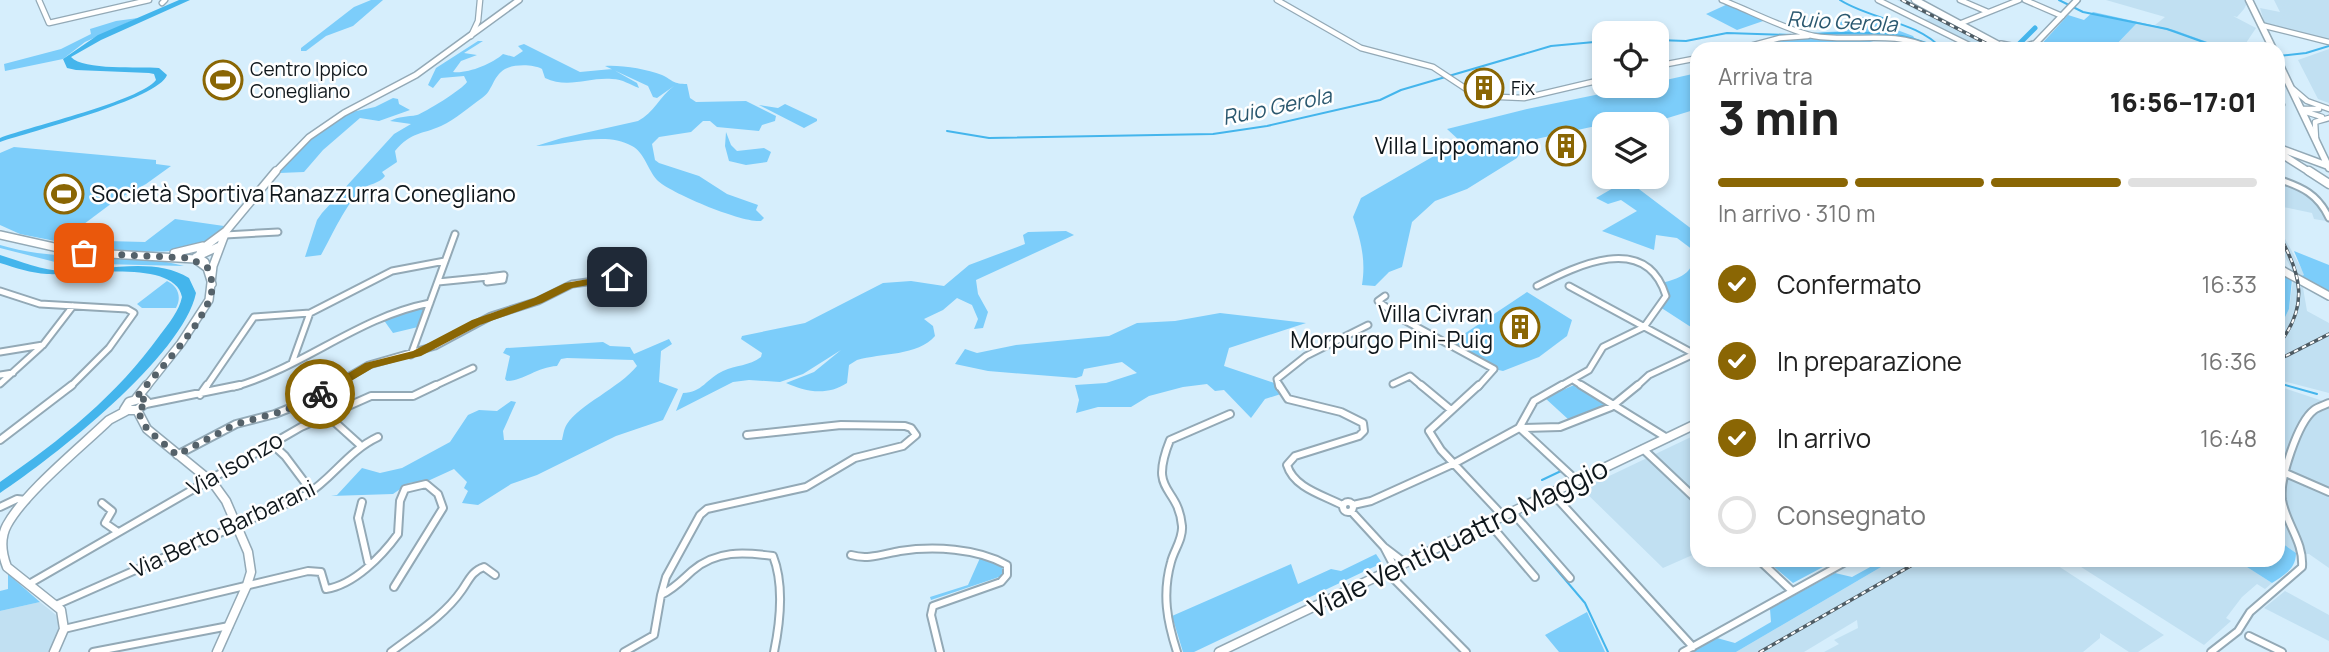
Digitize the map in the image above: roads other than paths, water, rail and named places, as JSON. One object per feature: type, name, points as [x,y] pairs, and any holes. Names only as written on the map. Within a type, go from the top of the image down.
[{"type":"main road","points":[[1915,0],[1994,42]]},
{"type":"main road","points":[[2249,0],[2269,42]]},
{"type":"main road","points":[[1959,24],[1993,42]]},
{"type":"main road","points":[[2285,76],[2329,167],[2314,167],[2285,153]]},
{"type":"main road","points":[[2298,158],[2315,156],[2322,152]]},
{"type":"main road","points":[[2298,158],[2329,184]]},
{"type":"street","points":[[39,0],[49,23],[149,0]]},
{"type":"street","points":[[471,36],[480,14],[480,0]]},
{"type":"street","points":[[126,411],[124,406],[136,398],[156,375],[203,310],[209,300],[212,284],[210,267],[226,233],[273,174],[309,137],[344,113],[416,75],[519,0]]},
{"type":"street","points":[[1277,0],[1361,48],[1427,64],[1478,96],[1529,97],[1592,82]]},
{"type":"street","points":[[1722,0],[1813,36]]},
{"type":"street","points":[[1878,0],[1963,42]]},
{"type":"street","points":[[1960,0],[1987,12]]},
{"type":"street","points":[[1959,24],[2019,0]]},
{"type":"street","points":[[2025,0],[2062,16]]},
{"type":"street","points":[[2036,42],[2077,0]]},
{"type":"street","points":[[2261,25],[2329,42]]},
{"type":"street","points":[[1765,42],[1780,38],[1813,36],[1885,36],[1918,42]]},
{"type":"street","points":[[1669,64],[1690,60]]},
{"type":"street","points":[[2291,88],[2307,101],[2329,109]]},
{"type":"street","points":[[2302,110],[2329,109]]},
{"type":"street","points":[[2302,110],[2329,118]]},
{"type":"street","points":[[2316,139],[2315,122],[2329,118]]},
{"type":"street","points":[[2285,182],[2315,194],[2322,201],[2329,218]]},
{"type":"street","points":[[173,253],[210,243],[226,233],[278,232]]},
{"type":"street","points":[[411,355],[454,234]]},
{"type":"street","points":[[0,235],[76,252],[189,258],[210,267]]},
{"type":"street","points":[[31,243],[199,256],[210,267]]},
{"type":"street","points":[[199,256],[210,243]]},
{"type":"street","points":[[141,255],[199,256],[220,246]]},
{"type":"street","points":[[1519,428],[1534,401],[1573,380],[1592,366],[1603,347],[1644,327],[1665,299],[1665,291],[1652,272],[1631,261],[1615,257],[1590,260],[1537,286]]},
{"type":"street","points":[[200,395],[254,317],[310,313],[386,274],[445,261]]},
{"type":"street","points":[[2285,272],[2329,296]]},
{"type":"street","points":[[177,455],[236,424],[275,414],[305,402],[369,365],[411,355],[439,344],[476,322],[538,300],[569,285],[623,274]]},
{"type":"street","points":[[438,282],[488,277]]},
{"type":"street","points":[[1569,285],[1690,352]]},
{"type":"street","points":[[0,291],[34,303],[127,309],[134,313],[117,338],[93,364],[43,410],[0,440]]},
{"type":"street","points":[[1385,296],[1378,301],[1402,319],[1494,369],[1494,372],[1429,431],[1434,442],[1503,516]]},
{"type":"street","points":[[136,398],[146,401],[200,395],[247,384],[403,306],[430,303]]},
{"type":"street","points":[[0,384],[43,345],[73,306]]},
{"type":"street","points":[[292,363],[310,313]]},
{"type":"street","points":[[1368,325],[1322,347],[1287,369],[1277,379],[1281,394],[1291,401],[1349,415],[1363,423],[1364,431],[1360,436],[1295,456],[1287,465],[1289,476],[1294,480],[1342,505],[1347,502],[1384,547],[1405,563]]},
{"type":"street","points":[[0,352],[43,345]]},
{"type":"street","points":[[1352,508],[1455,463],[1519,428],[1560,426],[1615,405],[1648,375],[1690,358]]},
{"type":"street","name":"Via Isonzo","points":[[29,584],[271,443],[370,396],[413,396],[473,368]]},
{"type":"street","points":[[0,375],[13,373]]},
{"type":"street","points":[[54,652],[64,629],[61,610],[7,567],[2,550],[6,527],[26,500],[109,420],[126,411],[137,410],[146,401],[156,375]]},
{"type":"street","points":[[1392,384],[1410,376],[1451,410]]},
{"type":"street","points":[[1573,380],[1667,438]]},
{"type":"street","points":[[2285,468],[2313,410],[2329,403]]},
{"type":"street","points":[[137,410],[147,429],[208,480],[226,501],[250,561],[247,586],[217,652]]},
{"type":"street","points":[[1177,652],[1163,601],[1171,561],[1182,534],[1182,522],[1161,485],[1160,476],[1170,440],[1230,414]]},
{"type":"street","points":[[328,416],[359,444]]},
{"type":"street","points":[[624,652],[650,640],[658,632],[661,595],[666,578],[700,515],[707,509],[806,487],[855,458],[903,446],[914,439],[915,435],[911,428],[905,426],[859,424],[747,435]]},
{"type":"street","name":"Viale Ventiquattro Maggio","points":[[1219,652],[1237,648],[1391,569],[1690,427]]},
{"type":"street","points":[[1519,428],[1577,481]]},
{"type":"street","name":"Via Berto Barbarani","points":[[55,605],[312,492],[359,444],[378,437]]},
{"type":"street","points":[[271,443],[285,456],[312,492]]},
{"type":"street","points":[[1643,449],[1690,493]]},
{"type":"street","points":[[2285,473],[2329,492]]},
{"type":"street","points":[[64,629],[313,570],[321,572],[324,588],[345,584],[396,538],[401,526],[398,498],[403,491],[422,484],[432,486],[443,502],[443,508],[394,587]]},
{"type":"street","points":[[1552,493],[1693,646]]},
{"type":"street","points":[[0,507],[17,499],[26,500]]},
{"type":"street","points":[[362,502],[358,518],[368,562]]},
{"type":"street","points":[[102,503],[112,511],[105,523],[118,532]]},
{"type":"street","points":[[2211,652],[2238,631],[2250,612],[2302,567],[2301,547],[2285,509]]},
{"type":"street","points":[[1512,512],[1570,578]]},
{"type":"street","points":[[1489,523],[1535,577]]},
{"type":"street","points":[[1384,547],[1391,569],[1466,652]]},
{"type":"street","points":[[851,555],[876,557],[900,551],[933,550],[996,559],[1007,565],[1007,575],[1001,582],[933,606],[932,615],[940,652]]},
{"type":"street","points":[[661,595],[676,587],[699,565],[717,555],[733,551],[773,556],[779,570],[776,606],[779,627],[774,652]]},
{"type":"street","points":[[391,652],[453,602],[475,570],[484,567],[495,575]]},
{"type":"street","points":[[1766,567],[1792,591]]},
{"type":"street","points":[[1683,652],[1836,567]]},
{"type":"street","points":[[93,652],[229,625]]},
{"type":"street","points":[[2249,636],[2282,652]]},
{"type":"waterway","points":[[1840,0],[1852,7],[1907,26],[1934,42]]},
{"type":"waterway","points":[[2059,0],[2083,12],[2167,29],[2203,42]]},
{"type":"waterway","points":[[2021,42],[2035,28]]},
{"type":"waterway","name":"Ruio Gerola","points":[[1669,40],[1686,41],[1727,33],[1792,35]]},
{"type":"waterway","name":"Ruio Gerola","points":[[1818,34],[1895,35],[1922,42]]},
{"type":"waterway","name":"Ruio Gerola","points":[[947,131],[989,138],[1213,134],[1267,126],[1380,100],[1401,90],[1551,46],[1592,42]]},
{"type":"waterway","points":[[2285,55],[2306,53],[2329,46]]},
{"type":"waterway","points":[[2285,385],[2317,394]]},
{"type":"waterway","points":[[1542,480],[1561,471]]},
{"type":"waterway","points":[[1523,530],[1585,603],[1608,652]]},
{"type":"railway","points":[[1902,0],[1983,42]]},
{"type":"railway","points":[[2285,247],[2297,277],[2299,290],[2294,317],[2285,335]]},
{"type":"railway","points":[[2285,356],[2329,334]]},
{"type":"railway","points":[[1760,652],[1909,567]]},
{"type":"place","name":"Centro Ippico Conegliano","points":[[223,80]]},
{"type":"place","name":"Fix","points":[[1484,88]]},
{"type":"place","name":"Villa Lippomano","points":[[1566,146]]},
{"type":"place","name":"Società Sportiva Ranazzurra Conegliano","points":[[64,194]]},
{"type":"place","name":"Villa Civran Morpurgo Pini-Puig","points":[[1520,327]]}]
